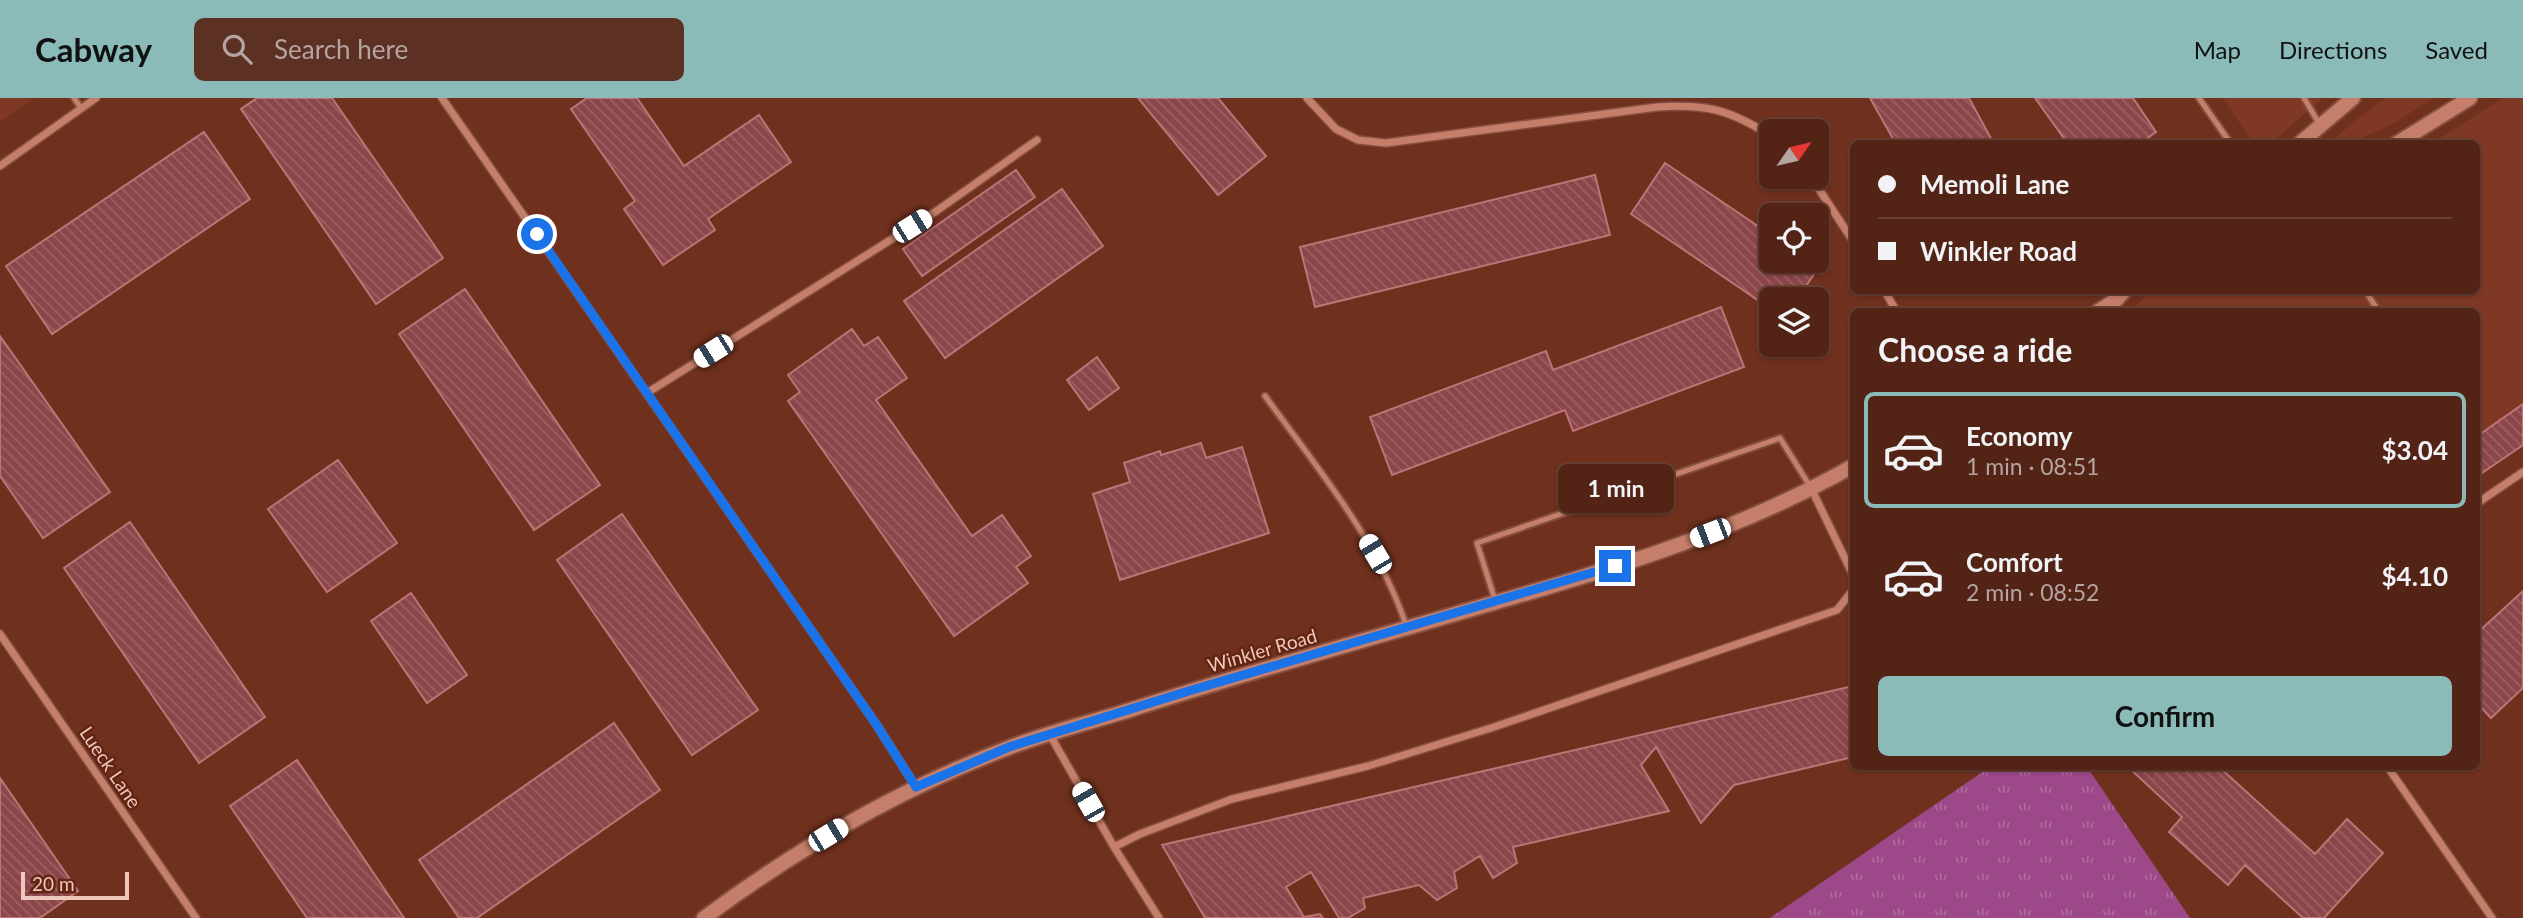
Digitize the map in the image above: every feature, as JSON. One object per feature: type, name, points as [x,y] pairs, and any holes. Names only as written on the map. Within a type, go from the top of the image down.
[{"type":"street","points":[[0,166],[96,98]]},
{"type":"street","points":[[442,98],[876,724],[916,787]]},
{"type":"street","points":[[1307,98],[1336,129],[1358,140],[1386,143],[1657,107],[1692,105],[1728,113],[1759,128]]},
{"type":"street","points":[[2303,140],[2353,98]]},
{"type":"street","points":[[2402,140],[2470,98]]},
{"type":"street","points":[[647,393],[935,212],[1037,140]]},
{"type":"street","points":[[1819,189],[1850,236]]},
{"type":"street","points":[[2103,308],[2121,294]]},
{"type":"street","name":"Winkler Road","points":[[704,918],[828,835],[916,787],[1009,747],[1666,550],[1755,516],[1850,468]]},
{"type":"street","points":[[2480,501],[2523,472]]},
{"type":"street","points":[[1811,488],[1850,569]]},
{"type":"street","points":[[1114,847],[1140,834],[1232,799],[1368,766],[1468,735],[1837,610],[1850,594]]},
{"type":"street","name":"Lueck Lane","points":[[0,634],[196,918]]},
{"type":"street","points":[[1049,735],[1159,918]]},
{"type":"street","points":[[2390,770],[2492,918]]},
{"type":"lane","points":[[74,98],[81,108]]},
{"type":"lane","points":[[2199,98],[2228,140]]},
{"type":"lane","points":[[2304,98],[2320,125]]},
{"type":"lane","points":[[1265,396],[1353,518],[1385,572],[1407,628]]},
{"type":"lane","points":[[1496,603],[1477,543],[1780,438],[1811,488]]},
{"type":"shaded area","points":[[0,98],[35,98],[0,122]]},
{"type":"shaded area","points":[[2222,98],[2323,98],[2275,140],[2252,140]]},
{"type":"shaded area","points":[[2384,98],[2434,98],[2391,125],[2356,140],[2332,140]]},
{"type":"shaded area","points":[[2503,98],[2523,98],[2523,413],[2480,443],[2480,308],[2134,308],[2148,294],[2480,294],[2480,140],[2437,140]]},
{"type":"green space","points":[[1985,770],[2089,770],[2190,918],[1770,918]]},
{"type":"building","points":[[257,98],[332,98],[443,258],[376,304],[241,109]]},
{"type":"building","points":[[587,98],[637,98],[684,166],[759,115],[791,162],[708,219],[715,230],[663,265],[624,209],[635,201],[571,109]]},
{"type":"building","points":[[1138,98],[1218,98],[1266,156],[1218,195]]},
{"type":"building","points":[[1870,98],[1969,98],[1992,140],[1894,140]]},
{"type":"building","points":[[2035,98],[2133,98],[2156,132],[2145,140],[2065,140]]},
{"type":"building","points":[[204,132],[250,199],[52,334],[6,266]]},
{"type":"building","points":[[1665,163],[1759,227],[1759,273],[1815,273],[1805,287],[1759,287],[1759,301],[1631,214]]},
{"type":"building","points":[[1016,170],[1035,197],[922,276],[903,249]]},
{"type":"building","points":[[1595,175],[1610,235],[1315,307],[1300,247]]},
{"type":"building","points":[[1062,189],[1103,246],[945,358],[904,301]]},
{"type":"building","points":[[465,289],[600,485],[534,530],[399,334]]},
{"type":"building","points":[[1721,307],[1744,367],[1573,431],[1565,410],[1392,475],[1370,417],[1546,351],[1553,370]]},
{"type":"building","points":[[852,329],[864,346],[878,337],[907,378],[876,400],[972,536],[1002,515],[1031,556],[1016,567],[1028,583],[954,636],[788,401],[800,392],[788,375]]},
{"type":"building","points":[[0,336],[110,492],[43,538],[0,476]]},
{"type":"building","points":[[1097,357],[1119,388],[1089,410],[1067,380]]},
{"type":"building","points":[[2523,404],[2523,445],[2480,474],[2480,434]]},
{"type":"building","points":[[1201,443],[1206,458],[1242,447],[1269,533],[1120,580],[1093,494],[1130,482],[1124,463],[1160,451],[1161,455]]},
{"type":"building","points":[[338,460],[397,543],[327,592],[268,509]]},
{"type":"building","points":[[622,514],[758,710],[692,755],[557,560]]},
{"type":"building","points":[[130,522],[265,717],[199,763],[64,568]]},
{"type":"building","points":[[2523,591],[2523,688],[2491,718],[2480,706],[2480,630]]},
{"type":"building","points":[[411,593],[467,675],[427,703],[371,621]]},
{"type":"building","points":[[1850,687],[1850,758],[1734,785],[1701,823],[1656,747],[1641,765],[1669,811],[1513,847],[1517,863],[1493,878],[1480,856],[1454,872],[1457,888],[1437,900],[1419,885],[1363,898],[1365,908],[1348,918],[1339,918],[1311,872],[1286,887],[1304,917],[1320,914],[1323,918],[1205,918],[1162,845]]},
{"type":"building","points":[[614,723],[660,790],[477,918],[459,918],[419,860]]},
{"type":"building","points":[[297,760],[404,918],[307,918],[230,806]]},
{"type":"building","points":[[2131,770],[2222,770],[2315,854],[2347,819],[2383,853],[2324,918],[2303,918],[2245,865],[2228,885],[2169,832],[2182,817]]},
{"type":"building","points":[[0,778],[78,891],[40,918],[0,918]]},
{"type":"route","points":[[537,234],[876,724],[916,787],[1009,747],[1192,690],[1615,566]]}]
